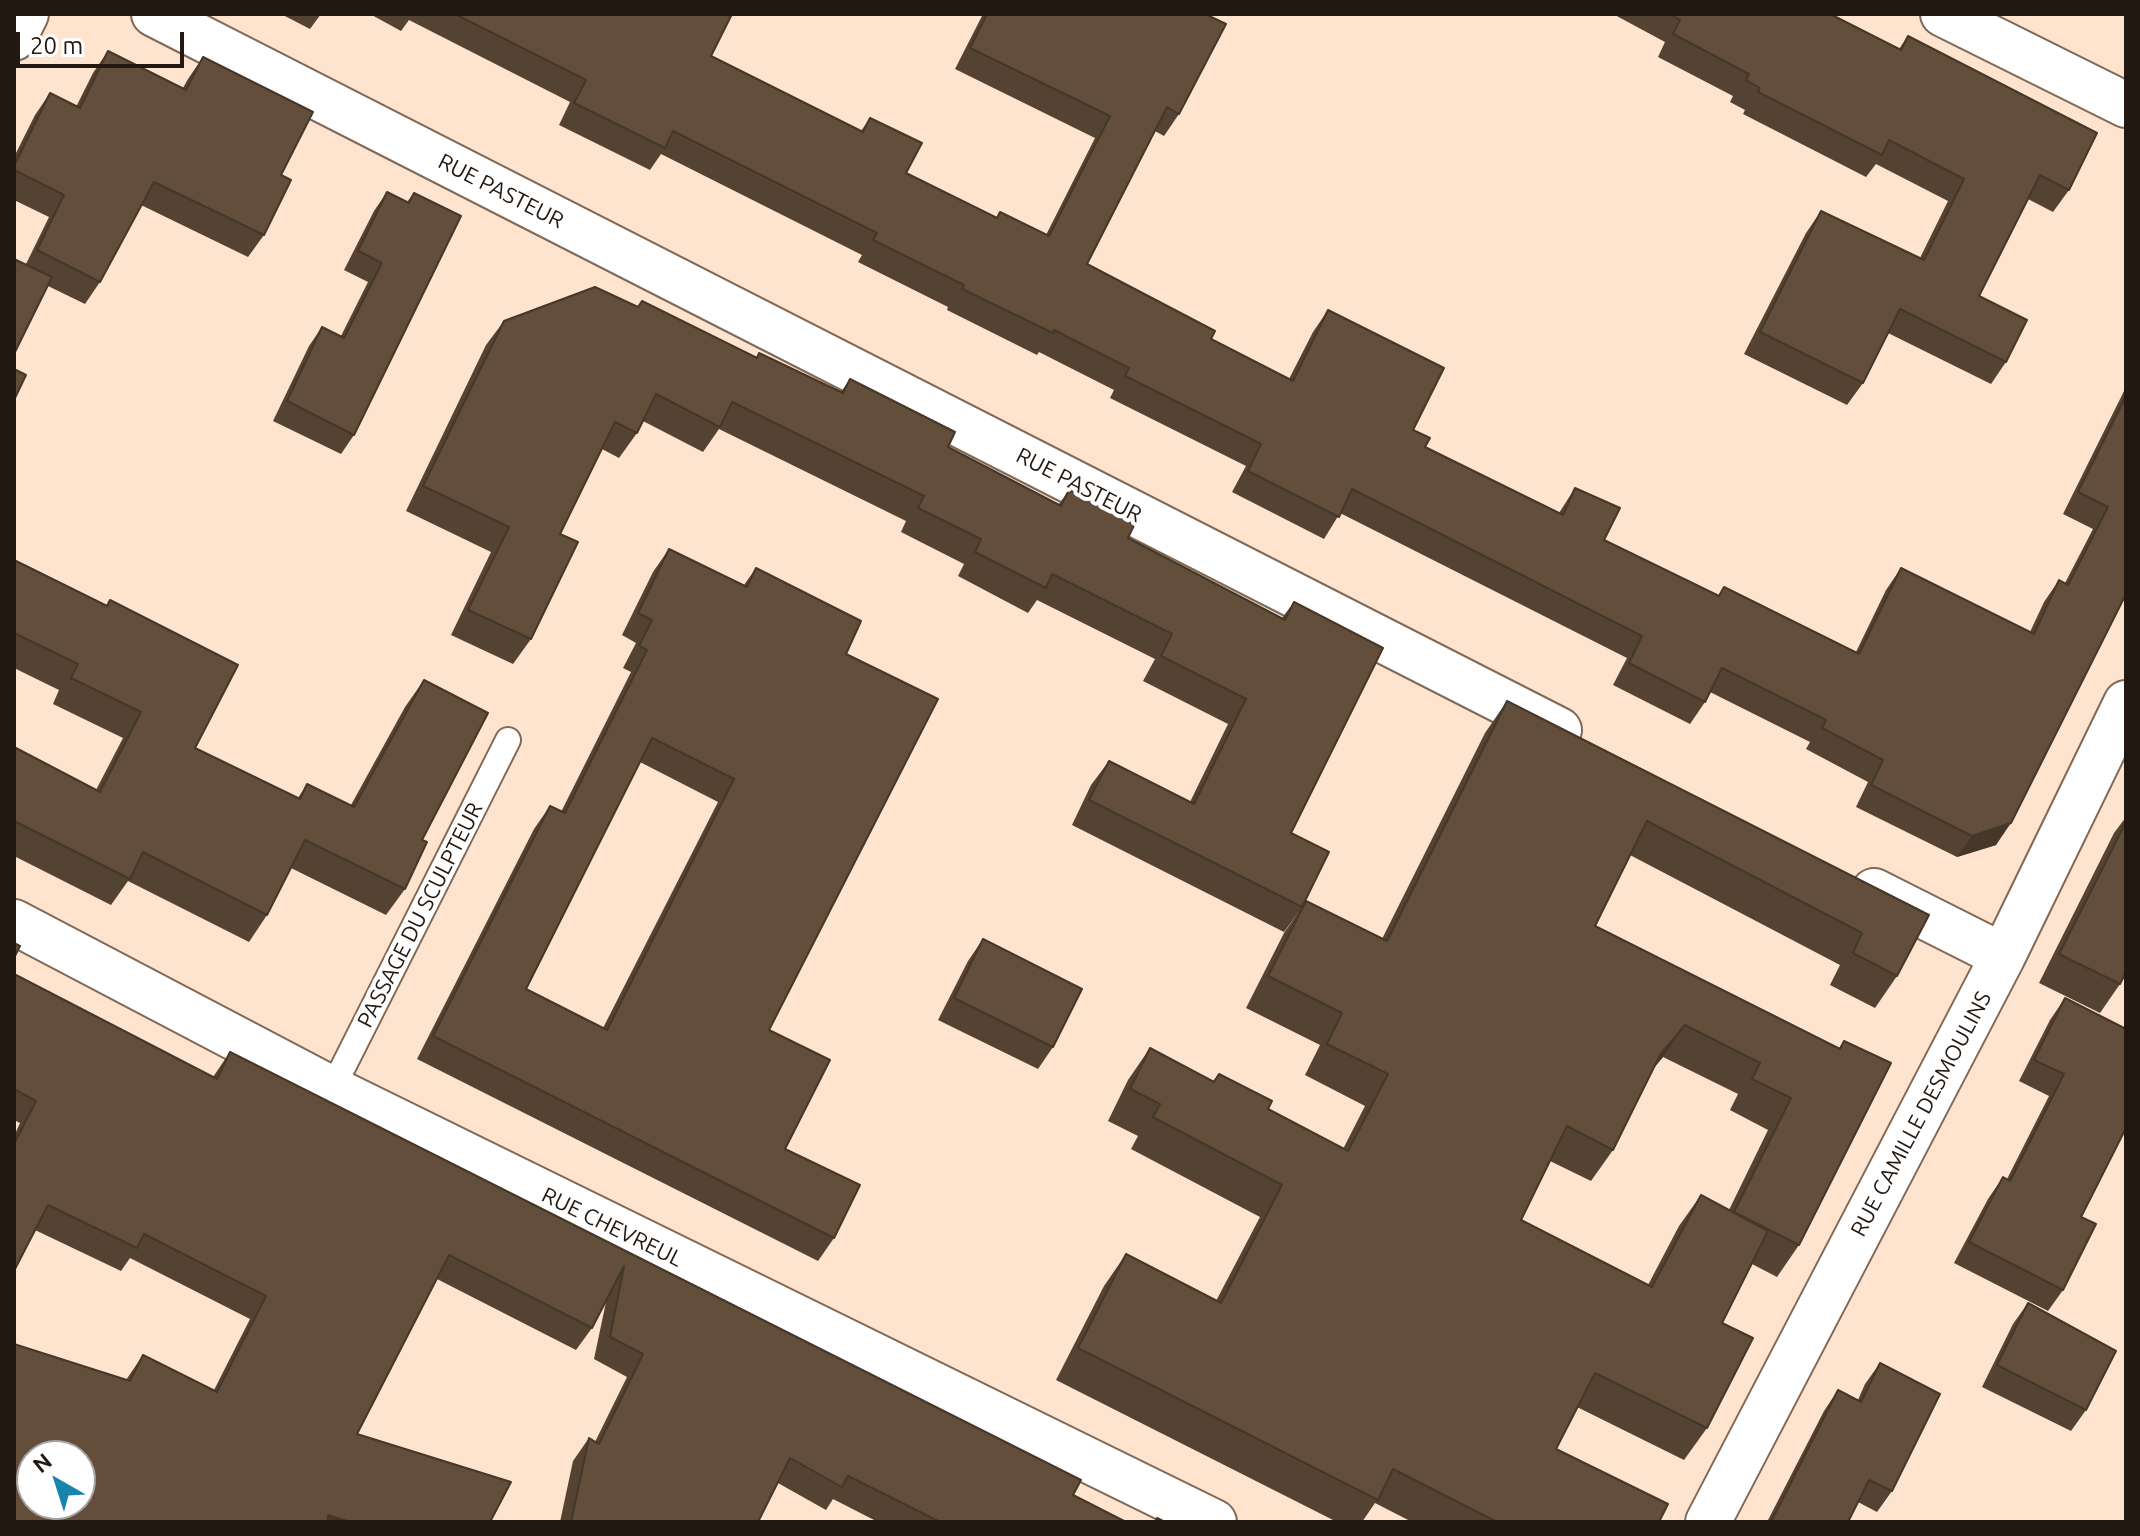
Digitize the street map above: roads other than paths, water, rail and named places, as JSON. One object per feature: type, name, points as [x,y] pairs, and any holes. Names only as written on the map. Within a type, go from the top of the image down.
[{"type":"street","points":[[14,38],[26,14]]},
{"type":"street","name":"RUE PASTEUR","points":[[154,14],[1600,751]]},
{"type":"street","points":[[1943,14],[2015,30],[2126,105]]},
{"type":"street","name":"RUE CAMILLE DESMOULINS","points":[[1708,1522],[2003,956],[2126,703]]},
{"type":"street","points":[[1841,874],[2003,956]]},
{"type":"street","name":"RUE CHEVREUL","points":[[14,922],[332,1089],[1214,1522]]},
{"type":"lane","name":"PASSAGE DU SCULPTEUR","points":[[332,1089],[508,740]]}]
